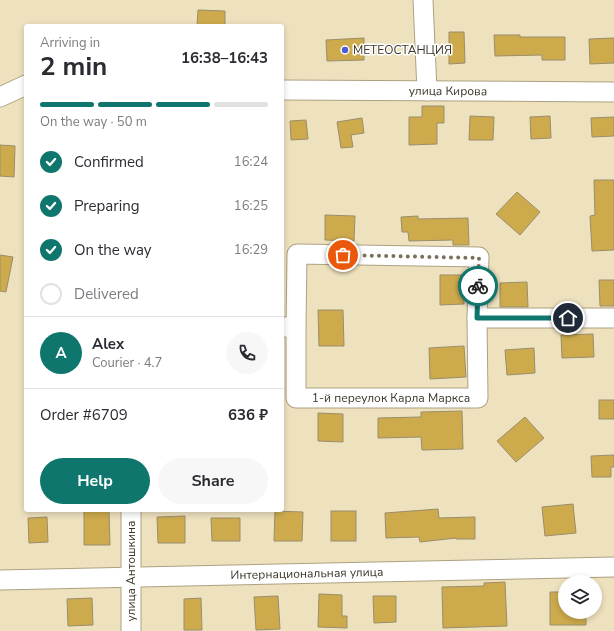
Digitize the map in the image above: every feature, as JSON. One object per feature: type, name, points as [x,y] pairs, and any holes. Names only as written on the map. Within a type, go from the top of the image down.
[{"type":"street","points":[[423,0],[427,91]]},
{"type":"street","points":[[0,97],[24,87]]},
{"type":"street","name":"улица Кирова","points":[[284,90],[614,92]]},
{"type":"street","name":"1-й переулок Карла Маркса","points":[[297,254],[479,258],[477,318],[478,398],[296,398],[289,327],[297,254]]},
{"type":"street","points":[[477,318],[614,318]]},
{"type":"street","name":"улица Антошкина","points":[[131,512],[131,631]]},
{"type":"street","name":"Интернациональная улица","points":[[0,580],[614,567]]},
{"type":"building","points":[[198,10],[225,11],[225,24],[197,24]]},
{"type":"building","points":[[449,32],[464,32],[465,63],[449,64]]},
{"type":"building","points":[[494,35],[520,35],[520,37],[565,37],[565,60],[542,60],[542,55],[495,56]]},
{"type":"building","name":"МЕТЕОСТАНЦИЯ","points":[[364,38],[364,60],[327,61],[326,40]]},
{"type":"building","points":[[614,38],[614,63],[590,64],[589,39]]},
{"type":"building","points":[[422,106],[444,106],[444,123],[437,123],[437,144],[409,145],[409,117],[422,117]]},
{"type":"building","points":[[470,116],[494,117],[493,140],[469,140]]},
{"type":"building","points":[[550,116],[551,138],[531,139],[530,117]]},
{"type":"building","points":[[614,117],[614,136],[592,137],[591,118]]},
{"type":"building","points":[[362,118],[364,133],[351,135],[353,147],[341,148],[337,122]]},
{"type":"building","points":[[306,120],[308,139],[291,140],[290,121]]},
{"type":"building","points":[[0,145],[15,146],[14,177],[0,176]]},
{"type":"building","points":[[594,180],[614,180],[614,250],[592,251],[590,216],[595,215]]},
{"type":"building","points":[[517,192],[540,212],[520,235],[496,214]]},
{"type":"building","points":[[325,215],[355,216],[354,241],[325,240]]},
{"type":"building","points":[[418,216],[418,219],[468,218],[469,245],[453,245],[453,240],[409,241],[408,232],[402,232],[401,217]]},
{"type":"building","points":[[0,255],[13,257],[6,292],[0,291]]},
{"type":"building","points":[[440,275],[463,275],[464,304],[440,305]]},
{"type":"building","points":[[599,280],[614,280],[614,306],[600,306]]},
{"type":"building","points":[[527,282],[528,307],[500,307],[500,283]]},
{"type":"building","points":[[318,310],[343,310],[344,346],[319,346]]},
{"type":"building","points":[[593,334],[594,357],[562,358],[561,335]]},
{"type":"building","points":[[464,346],[466,377],[430,379],[429,348]]},
{"type":"building","points":[[534,348],[535,373],[507,375],[505,350]]},
{"type":"building","points":[[599,400],[614,400],[614,419],[599,419]]},
{"type":"building","points":[[462,411],[463,449],[422,450],[421,437],[378,438],[378,418],[421,417],[421,412]]},
{"type":"building","points":[[318,413],[343,414],[343,442],[318,441]]},
{"type":"building","points":[[525,417],[544,438],[516,462],[497,441]]},
{"type":"building","points":[[614,455],[614,467],[611,467],[611,477],[592,477],[591,456]]},
{"type":"building","points":[[573,504],[576,533],[545,536],[542,507]]},
{"type":"building","points":[[438,509],[439,518],[475,517],[475,539],[456,538],[420,542],[419,537],[386,538],[385,513]]},
{"type":"building","points":[[331,511],[356,511],[356,541],[331,541]]},
{"type":"building","points":[[84,512],[109,512],[110,545],[84,545]]},
{"type":"building","points":[[275,512],[303,512],[302,541],[274,541]]},
{"type":"building","points":[[185,516],[185,543],[158,543],[157,517]]},
{"type":"building","points":[[47,517],[48,542],[29,543],[28,518]]},
{"type":"building","points":[[211,518],[240,518],[240,541],[212,541]]},
{"type":"building","points":[[505,582],[507,626],[443,628],[442,587],[484,586],[484,583]]},
{"type":"building","points":[[550,592],[558,592],[558,619],[586,619],[586,625],[550,625]]},
{"type":"building","points":[[319,594],[342,595],[342,616],[347,616],[347,628],[318,627]]},
{"type":"building","points":[[278,596],[280,629],[256,630],[254,597]]},
{"type":"building","points":[[373,596],[396,596],[396,622],[374,623]]},
{"type":"building","points":[[92,598],[93,625],[68,626],[67,599]]},
{"type":"building","points":[[201,598],[202,630],[184,630],[184,599]]},
{"type":"way so far","points":[[343,255],[479,258],[478,286]]},
{"type":"place","name":"МЕТЕОСТАНЦИЯ","points":[[345,50]]},
{"type":"route","points":[[478,286],[477,318],[568,318]]}]
